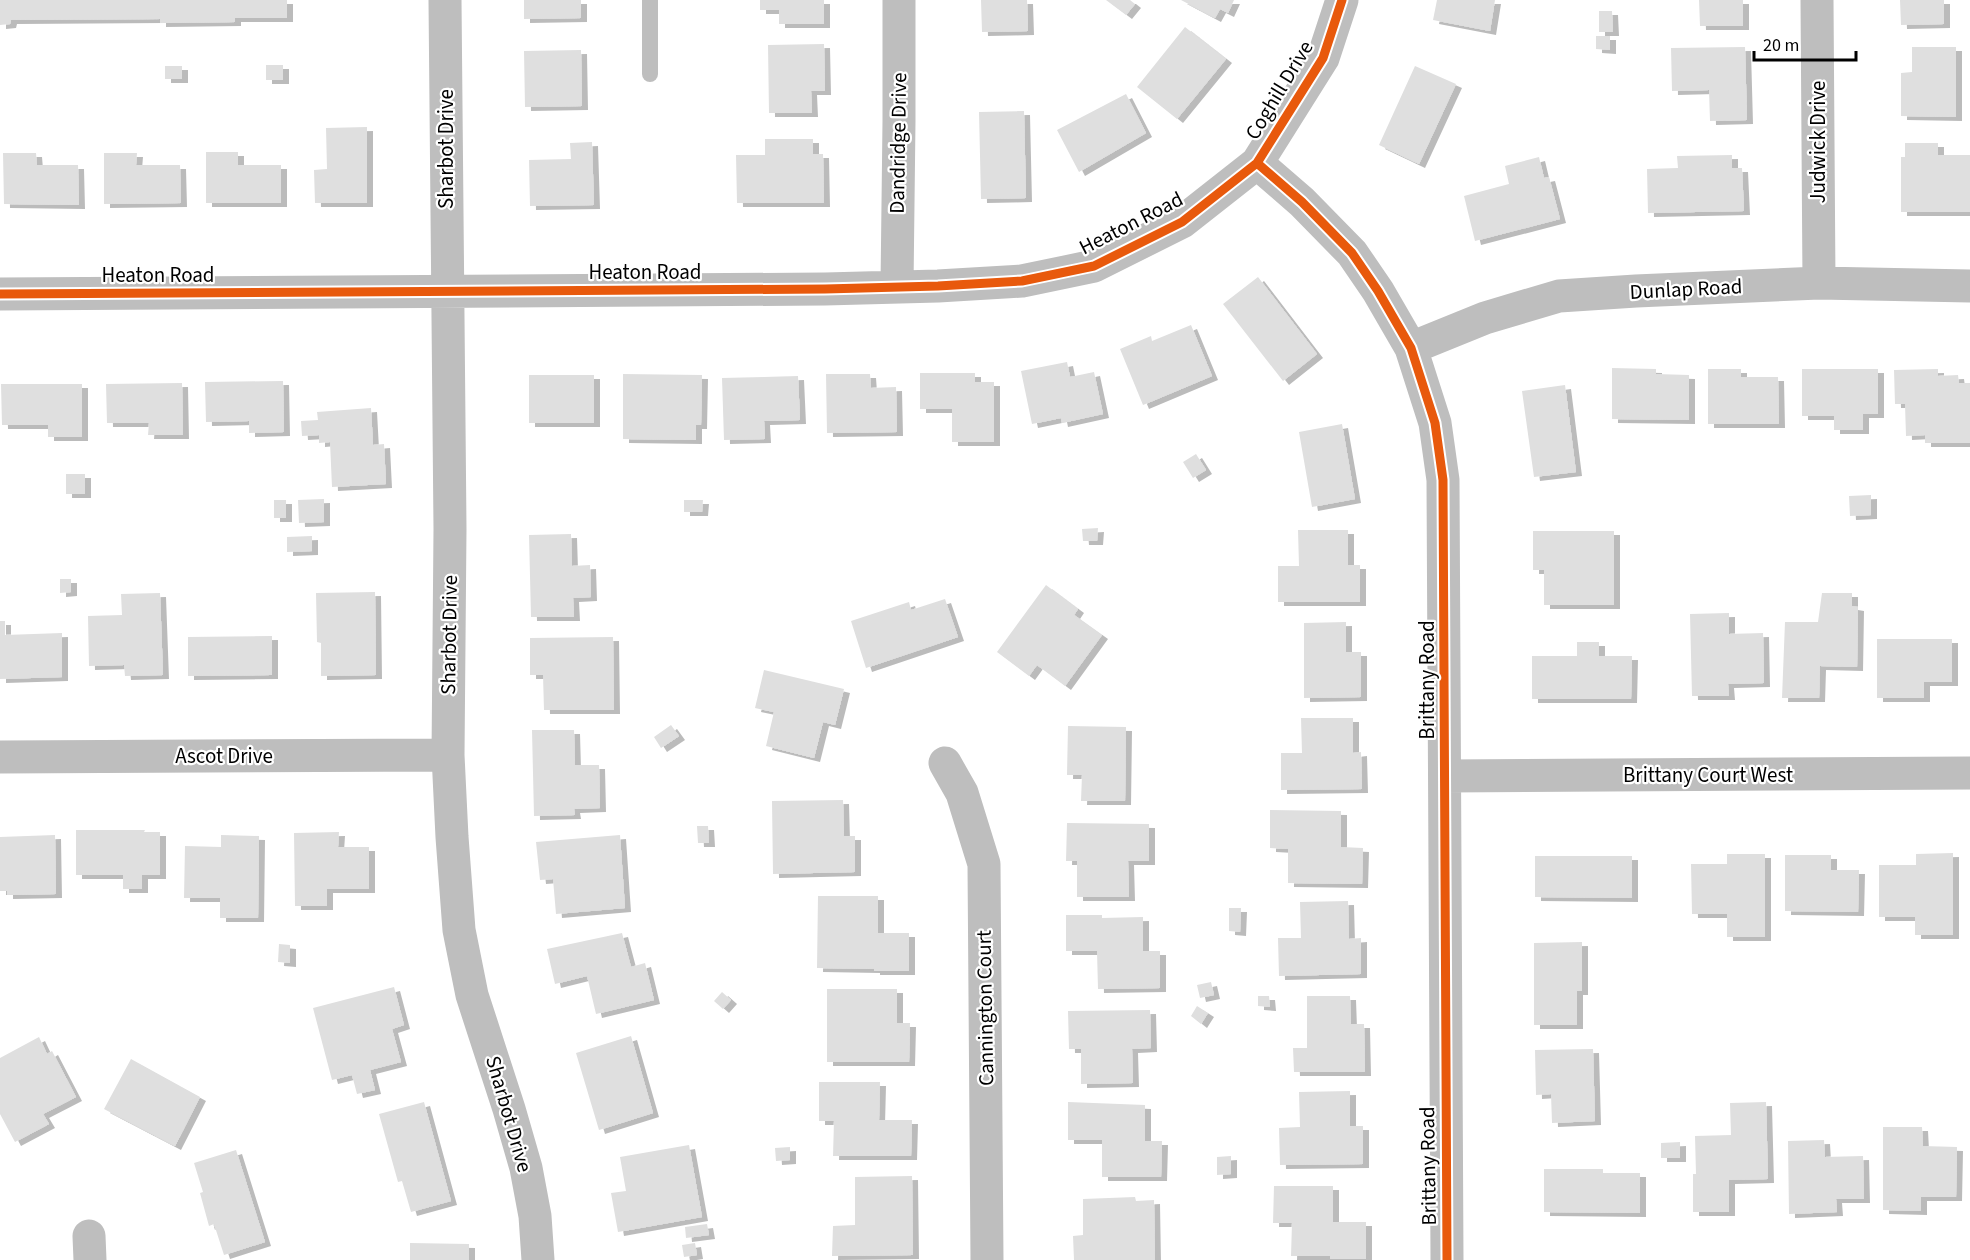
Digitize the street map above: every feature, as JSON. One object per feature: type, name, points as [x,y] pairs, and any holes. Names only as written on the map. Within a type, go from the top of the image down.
[{"type":"street","name":"Sharbot Drive","points":[[445,0],[450,529],[448,755],[459,930],[472,995],[510,1109],[526,1168],[535,1216],[538,1260]]},
{"type":"street","name":"Dandridge Drive","points":[[897,286],[900,121],[899,0]]},
{"type":"street","name":"Coghill Drive","points":[[1257,163],[1323,58],[1342,0]]},
{"type":"street","name":"Judwick Drive","points":[[1817,0],[1820,283]]},
{"type":"street","name":"Heaton Road","points":[[0,294],[825,289],[1022,281],[1094,267],[1182,222],[1257,163]]},
{"type":"street","name":"Brittany Road","points":[[1257,163],[1297,198],[1353,253],[1411,348],[1435,423],[1443,480],[1446,1260]]},
{"type":"street","name":"Dunlap Road","points":[[1411,348],[1485,318],[1559,296],[1820,283],[1970,286]]},
{"type":"street","name":"Ascot Drive","points":[[0,757],[448,755]]},
{"type":"street","name":"Cannington Court","points":[[945,763],[963,793],[984,864],[987,1260]]},
{"type":"street","name":"Brittany Court West","points":[[1445,776],[1970,773]]},
{"type":"lane","points":[[650,0],[650,74]]},
{"type":"building","points":[[0,0],[287,0],[287,18],[235,18],[235,22],[160,23],[160,19],[11,20],[10,24],[0,25]]},
{"type":"building","points":[[524,0],[581,0],[581,18],[524,19]]},
{"type":"building","points":[[760,0],[824,0],[824,24],[779,24],[779,10],[760,10]]},
{"type":"building","points":[[981,0],[1027,0],[1028,31],[982,32]]},
{"type":"building","points":[[1106,0],[1130,0],[1135,4],[1126,15]]},
{"type":"building","points":[[1181,0],[1234,0],[1228,13],[1220,9],[1215,18]]},
{"type":"building","points":[[1437,0],[1495,0],[1490,31],[1433,20]]},
{"type":"building","points":[[1699,0],[1743,0],[1743,26],[1700,26]]},
{"type":"building","points":[[1900,0],[1944,0],[1944,24],[1901,25]]},
{"type":"building","points":[[1599,11],[1612,11],[1613,32],[1599,32]]},
{"type":"building","points":[[1185,27],[1226,59],[1177,119],[1137,87]]},
{"type":"building","points":[[1596,36],[1610,36],[1610,50],[1596,49]]},
{"type":"building","points":[[824,44],[825,91],[811,91],[812,113],[769,113],[768,45]]},
{"type":"building","points":[[1745,47],[1747,120],[1710,121],[1709,90],[1672,91],[1671,48]]},
{"type":"building","points":[[1912,47],[1956,47],[1956,117],[1901,116],[1901,73],[1912,72]]},
{"type":"building","points":[[581,50],[582,106],[525,107],[524,51]]},
{"type":"building","points":[[266,65],[283,65],[283,80],[266,80]]},
{"type":"building","points":[[165,66],[182,66],[182,79],[165,79]]},
{"type":"building","points":[[1415,66],[1456,84],[1419,164],[1379,145]]},
{"type":"building","points":[[1126,94],[1146,133],[1079,172],[1057,130]]},
{"type":"building","points":[[1024,111],[1026,198],[981,199],[979,112]]},
{"type":"building","points":[[367,127],[367,203],[315,203],[314,170],[327,169],[326,128]]},
{"type":"building","points":[[765,139],[813,139],[813,154],[823,154],[824,203],[737,203],[736,155],[765,155]]},
{"type":"building","points":[[592,142],[594,205],[530,206],[529,160],[571,159],[570,143]]},
{"type":"building","points":[[1905,143],[1938,143],[1938,155],[1970,155],[1970,212],[1901,212],[1901,157],[1905,157]]},
{"type":"building","points":[[206,152],[238,152],[238,165],[281,165],[281,203],[206,203]]},
{"type":"building","points":[[3,153],[36,153],[37,165],[78,165],[79,205],[4,204]]},
{"type":"building","points":[[104,153],[137,153],[136,165],[180,165],[181,203],[104,204]]},
{"type":"building","points":[[1732,155],[1732,168],[1742,168],[1744,211],[1648,213],[1647,169],[1678,168],[1677,156]]},
{"type":"building","points":[[1539,157],[1544,178],[1549,177],[1560,219],[1475,241],[1464,196],[1509,184],[1505,166]]},
{"type":"building","points":[[1258,277],[1317,354],[1283,381],[1223,304]]},
{"type":"building","points":[[1191,325],[1212,376],[1143,405],[1120,349],[1151,336],[1152,341]]},
{"type":"building","points":[[1067,362],[1070,377],[1094,372],[1103,414],[1062,423],[1061,418],[1032,424],[1021,371]]},
{"type":"building","points":[[1612,368],[1656,369],[1656,374],[1689,375],[1689,420],[1612,419]]},
{"type":"building","points":[[1708,369],[1741,369],[1741,377],[1778,377],[1779,424],[1708,424]]},
{"type":"building","points":[[1802,369],[1878,369],[1878,414],[1863,414],[1863,430],[1834,430],[1834,416],[1802,416]]},
{"type":"building","points":[[1938,369],[1938,376],[1958,375],[1959,383],[1970,383],[1970,443],[1925,443],[1925,435],[1906,436],[1905,404],[1895,404],[1894,370]]},
{"type":"building","points":[[920,373],[975,373],[975,382],[994,382],[994,442],[952,442],[952,409],[920,409]]},
{"type":"building","points":[[623,374],[702,375],[701,425],[696,425],[696,440],[623,439]]},
{"type":"building","points":[[826,374],[870,374],[871,388],[896,387],[897,432],[827,433]]},
{"type":"building","points":[[529,375],[594,375],[594,423],[529,423]]},
{"type":"building","points":[[798,376],[800,420],[764,421],[765,439],[724,440],[722,378]]},
{"type":"building","points":[[283,381],[284,432],[249,433],[249,421],[206,422],[205,382]]},
{"type":"building","points":[[182,383],[183,435],[148,435],[149,423],[107,423],[106,384]]},
{"type":"building","points":[[1,384],[82,384],[82,437],[48,437],[48,425],[2,425]]},
{"type":"building","points":[[1565,385],[1576,472],[1534,477],[1522,391]]},
{"type":"building","points":[[371,408],[373,445],[384,444],[386,484],[332,487],[330,442],[319,443],[319,435],[302,436],[301,421],[318,420],[317,412]]},
{"type":"building","points":[[1342,424],[1355,499],[1312,507],[1299,432]]},
{"type":"building","points":[[1196,454],[1206,470],[1193,478],[1183,462]]},
{"type":"building","points":[[66,474],[85,474],[85,494],[66,494]]},
{"type":"building","points":[[1871,495],[1871,515],[1850,516],[1849,496]]},
{"type":"building","points":[[324,499],[324,522],[299,523],[298,500]]},
{"type":"building","points":[[274,500],[286,500],[286,518],[274,518]]},
{"type":"building","points":[[684,500],[703,500],[702,512],[684,512]]},
{"type":"building","points":[[1098,528],[1097,541],[1083,541],[1082,529]]},
{"type":"building","points":[[1298,530],[1348,530],[1348,565],[1360,565],[1360,602],[1278,602],[1278,566],[1299,566]]},
{"type":"building","points":[[1533,531],[1614,531],[1614,605],[1544,605],[1544,570],[1533,570]]},
{"type":"building","points":[[571,534],[572,566],[590,565],[591,597],[573,598],[574,617],[531,617],[529,535]]},
{"type":"building","points":[[312,536],[312,551],[287,552],[287,537]]},
{"type":"building","points":[[60,579],[71,579],[71,592],[60,593]]},
{"type":"building","points":[[1046,585],[1078,609],[1074,615],[1102,635],[1065,686],[1037,665],[1029,676],[997,652]]},
{"type":"building","points":[[375,592],[376,675],[321,676],[321,643],[317,642],[316,593]]},
{"type":"building","points":[[160,593],[163,675],[125,676],[124,665],[89,666],[88,616],[122,615],[121,594]]},
{"type":"building","points":[[1822,593],[1852,593],[1852,606],[1858,607],[1857,667],[1820,666],[1819,698],[1782,698],[1785,622],[1818,622]]},
{"type":"building","points":[[945,599],[958,637],[866,668],[851,621],[909,602],[911,610]]},
{"type":"building","points":[[1729,613],[1729,634],[1763,633],[1764,683],[1728,684],[1729,696],[1692,696],[1690,614]]},
{"type":"building","points":[[0,621],[5,621],[5,635],[62,633],[62,677],[0,679]]},
{"type":"building","points":[[1346,622],[1346,652],[1361,652],[1361,697],[1304,698],[1304,623]]},
{"type":"building","points":[[272,636],[272,675],[188,676],[188,637]]},
{"type":"building","points":[[613,637],[614,710],[544,710],[543,675],[530,675],[530,638]]},
{"type":"building","points":[[1877,639],[1952,639],[1952,682],[1924,682],[1924,698],[1877,698]]},
{"type":"building","points":[[1577,642],[1599,642],[1599,656],[1632,656],[1631,699],[1532,699],[1532,656],[1577,656]]},
{"type":"building","points":[[764,670],[844,689],[835,725],[823,722],[814,758],[766,746],[774,712],[755,708]]},
{"type":"building","points":[[1301,718],[1353,718],[1353,753],[1361,752],[1362,789],[1281,790],[1281,753],[1302,753]]},
{"type":"building","points":[[671,725],[679,736],[661,748],[654,737]]},
{"type":"building","points":[[1068,726],[1126,727],[1125,801],[1081,801],[1082,775],[1067,775]]},
{"type":"building","points":[[532,730],[574,730],[575,765],[599,765],[600,808],[574,809],[575,815],[534,816]]},
{"type":"building","points":[[843,800],[844,836],[855,836],[855,872],[773,874],[772,801]]},
{"type":"building","points":[[1270,810],[1341,811],[1341,847],[1363,848],[1362,884],[1288,883],[1288,849],[1270,848]]},
{"type":"building","points":[[1067,823],[1149,824],[1149,861],[1128,861],[1129,897],[1077,897],[1077,861],[1066,861]]},
{"type":"building","points":[[697,826],[708,826],[709,843],[698,843]]},
{"type":"building","points":[[76,830],[160,832],[160,875],[142,875],[142,889],[123,889],[123,875],[76,875]]},
{"type":"building","points":[[339,832],[338,847],[369,847],[369,889],[327,889],[327,906],[295,906],[294,833]]},
{"type":"building","points":[[55,835],[56,894],[7,895],[7,891],[0,891],[0,837]]},
{"type":"building","points":[[221,835],[259,836],[258,918],[220,918],[220,898],[184,898],[185,846],[221,847]]},
{"type":"building","points":[[620,835],[625,908],[556,914],[553,879],[540,880],[536,842]]},
{"type":"building","points":[[1953,853],[1953,935],[1915,935],[1915,917],[1879,917],[1879,865],[1916,865],[1916,854]]},
{"type":"building","points":[[1727,854],[1765,854],[1765,937],[1727,937],[1727,914],[1692,914],[1691,864],[1727,864]]},
{"type":"building","points":[[1785,855],[1831,855],[1831,870],[1859,870],[1858,912],[1785,911]]},
{"type":"building","points":[[1535,856],[1632,856],[1632,898],[1535,897]]},
{"type":"building","points":[[818,896],[878,896],[878,933],[909,933],[909,971],[817,968]]},
{"type":"building","points":[[1348,901],[1349,939],[1361,938],[1361,974],[1279,976],[1278,938],[1301,938],[1300,902]]},
{"type":"building","points":[[1229,908],[1241,908],[1240,932],[1229,931]]},
{"type":"building","points":[[1066,915],[1102,915],[1102,918],[1143,917],[1143,951],[1160,951],[1160,988],[1098,989],[1097,951],[1066,951]]},
{"type":"building","points":[[622,933],[631,967],[645,963],[654,1000],[596,1014],[587,976],[555,984],[547,949]]},
{"type":"building","points":[[1582,942],[1582,991],[1577,991],[1577,1025],[1534,1025],[1534,943]]},
{"type":"building","points":[[279,944],[290,945],[290,963],[278,962]]},
{"type":"building","points":[[1211,982],[1214,995],[1200,998],[1197,985]]},
{"type":"building","points":[[394,987],[404,1025],[392,1029],[401,1062],[370,1070],[375,1090],[357,1094],[352,1075],[332,1080],[313,1008]]},
{"type":"building","points":[[827,989],[897,989],[897,1023],[910,1023],[909,1062],[827,1062]]},
{"type":"building","points":[[722,992],[731,1000],[723,1009],[714,1001]]},
{"type":"building","points":[[1258,996],[1269,996],[1270,1007],[1258,1006]]},
{"type":"building","points":[[1307,996],[1350,996],[1351,1024],[1364,1024],[1365,1072],[1294,1072],[1293,1048],[1307,1048]]},
{"type":"building","points":[[1197,1006],[1208,1013],[1201,1024],[1191,1016]]},
{"type":"building","points":[[1150,1010],[1151,1048],[1132,1049],[1133,1083],[1081,1084],[1081,1049],[1069,1049],[1068,1011]]},
{"type":"building","points":[[631,1036],[653,1113],[599,1130],[576,1053]]},
{"type":"building","points":[[39,1037],[47,1054],[52,1051],[76,1097],[43,1114],[49,1124],[15,1142],[0,1114],[0,1058]]},
{"type":"building","points":[[1593,1049],[1595,1121],[1552,1123],[1551,1094],[1536,1095],[1535,1050]]},
{"type":"building","points":[[131,1059],[200,1097],[175,1146],[104,1109]]},
{"type":"building","points":[[819,1082],[880,1082],[879,1120],[912,1120],[911,1156],[833,1156],[834,1121],[819,1121]]},
{"type":"building","points":[[1350,1091],[1350,1126],[1363,1126],[1363,1164],[1280,1165],[1279,1128],[1300,1127],[1299,1092]]},
{"type":"building","points":[[424,1102],[451,1201],[411,1212],[402,1181],[398,1182],[379,1114]]},
{"type":"building","points":[[1068,1102],[1145,1105],[1145,1141],[1162,1141],[1161,1177],[1102,1177],[1102,1140],[1068,1140]]},
{"type":"building","points":[[1766,1102],[1768,1179],[1729,1180],[1729,1212],[1693,1212],[1693,1174],[1696,1174],[1695,1136],[1731,1135],[1730,1103]]},
{"type":"building","points":[[1883,1127],[1922,1127],[1923,1146],[1957,1147],[1956,1197],[1921,1197],[1921,1211],[1883,1210]]},
{"type":"building","points":[[1824,1140],[1825,1157],[1863,1156],[1864,1199],[1836,1199],[1837,1212],[1789,1214],[1788,1141]]},
{"type":"building","points":[[1680,1142],[1680,1158],[1661,1158],[1661,1143]]},
{"type":"building","points":[[689,1145],[702,1217],[618,1232],[611,1193],[626,1191],[620,1157]]},
{"type":"building","points":[[790,1147],[790,1160],[776,1161],[775,1148]]},
{"type":"building","points":[[236,1150],[265,1242],[224,1255],[214,1224],[209,1226],[200,1193],[203,1192],[194,1163]]},
{"type":"building","points":[[1231,1156],[1231,1174],[1217,1175],[1217,1157]]},
{"type":"building","points":[[1544,1169],[1603,1169],[1603,1173],[1640,1173],[1640,1213],[1544,1212]]},
{"type":"building","points":[[912,1176],[913,1255],[832,1256],[833,1226],[855,1225],[855,1177]]},
{"type":"building","points":[[1274,1186],[1333,1186],[1333,1222],[1366,1222],[1366,1259],[1291,1256],[1292,1223],[1273,1223]]},
{"type":"building","points":[[1135,1197],[1136,1201],[1154,1200],[1155,1260],[1074,1260],[1073,1236],[1083,1235],[1083,1199]]},
{"type":"building","points":[[707,1224],[709,1235],[686,1238],[685,1227]]},
{"type":"building","points":[[410,1243],[469,1244],[469,1260],[410,1260]]},
{"type":"building","points":[[695,1243],[697,1255],[684,1257],[682,1245]]},
{"type":"cycle path","points":[[0,294],[825,289],[1022,281],[1094,266],[1182,222],[1257,163],[1323,58],[1342,0]]},
{"type":"cycle path","points":[[1257,163],[1302,202],[1352,253],[1378,291],[1411,348],[1435,423],[1443,480],[1447,1260]]}]
